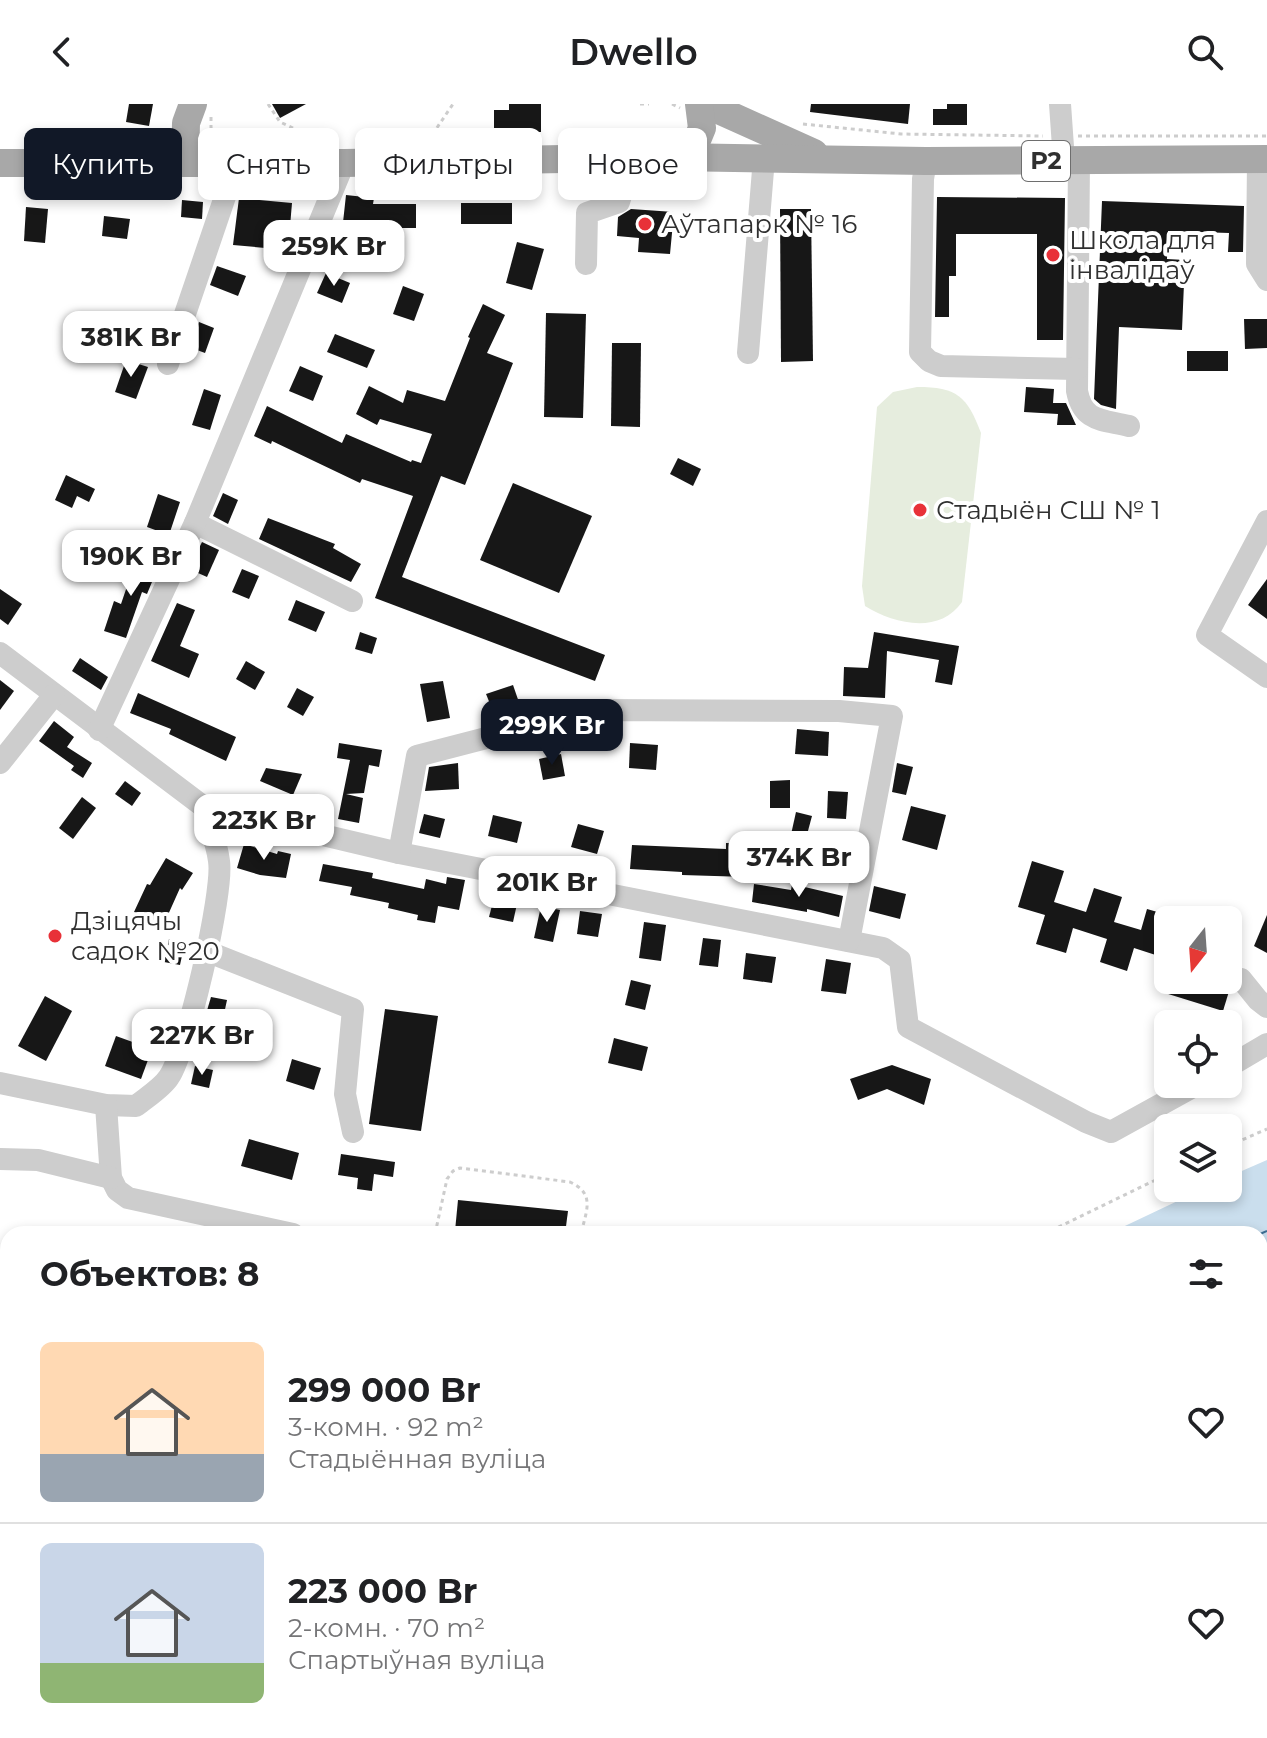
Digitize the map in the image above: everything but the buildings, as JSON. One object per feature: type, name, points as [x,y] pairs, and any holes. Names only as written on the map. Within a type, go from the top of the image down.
[{"type":"main road","points":[[702,128],[702,104],[826,158]]},
{"type":"main road","points":[[185,163],[186,123],[202,110]]},
{"type":"main road","name":"Р2","points":[[707,157],[926,161],[1068,152],[1264,151]]},
{"type":"main road","name":"Р2","points":[[339,154],[558,157]]},
{"type":"main road","name":"Р2","points":[[0,163],[198,162]]},
{"type":"street","points":[[1060,104],[1068,152],[1080,408],[1089,416],[1129,426]]},
{"type":"street","points":[[1264,151],[1257,264],[1267,280]]},
{"type":"street","points":[[748,353],[764,158]]},
{"type":"street","points":[[926,161],[923,179],[920,352],[929,361],[941,366],[1077,369]]},
{"type":"street","points":[[168,364],[224,200]]},
{"type":"street","points":[[99,730],[195,523],[318,200]]},
{"type":"street","points":[[586,264],[587,213],[620,200]]},
{"type":"street","points":[[1267,521],[1207,635],[1267,677]]},
{"type":"street","points":[[195,523],[352,601]]},
{"type":"street","points":[[0,653],[204,807],[399,853],[883,948],[900,960],[908,1027],[1086,1122],[1111,1132],[1173,1098]]},
{"type":"street","points":[[0,763],[54,695]]},
{"type":"street","points":[[399,853],[417,756],[595,710],[839,711],[892,716],[849,941]]},
{"type":"street","points":[[0,1083],[106,1105],[136,1106],[169,1079],[188,1025],[220,885],[219,861],[204,807]]},
{"type":"street","points":[[206,951],[353,1009],[345,1094],[353,1132]]},
{"type":"street","points":[[1242,980],[1267,1007]]},
{"type":"street","points":[[1242,1059],[1267,1044]]},
{"type":"street","points":[[106,1105],[111,1178],[117,1190],[128,1198],[148,1205],[253,1226]]},
{"type":"street","points":[[0,1159],[38,1160],[111,1178]]},
{"type":"path","points":[[268,104],[280,122],[290,128]]},
{"type":"path","points":[[437,128],[453,104]]},
{"type":"path","points":[[640,104],[649,104]]},
{"type":"path","points":[[202,110],[211,128]]},
{"type":"path","points":[[800,124],[1068,152],[1264,151]]},
{"type":"path","points":[[1242,1140],[1267,1129]]},
{"type":"path","points":[[437,1226],[447,1179],[460,1168],[570,1182],[582,1188],[588,1199],[583,1226]]},
{"type":"path","points":[[1061,1226],[1154,1181]]},
{"type":"green space","name":"Стадыён СШ № 1","points":[[917,387],[942,389],[959,396],[971,410],[981,433],[962,602],[941,619],[929,623],[889,618],[865,606],[862,586],[877,407],[893,392]]},
{"type":"water","points":[[1267,1160],[1267,1226],[1125,1226],[1175,1202],[1242,1202],[1242,1171]]},
{"type":"place","name":"Аўтапарк № 16","points":[[645,224]]},
{"type":"place","name":"Школа для інвалідаў","points":[[1053,255]]},
{"type":"place","name":"Стадыён СШ № 1","points":[[920,510]]},
{"type":"place","name":"Дзіцячы садок №20","points":[[55,936]]}]
